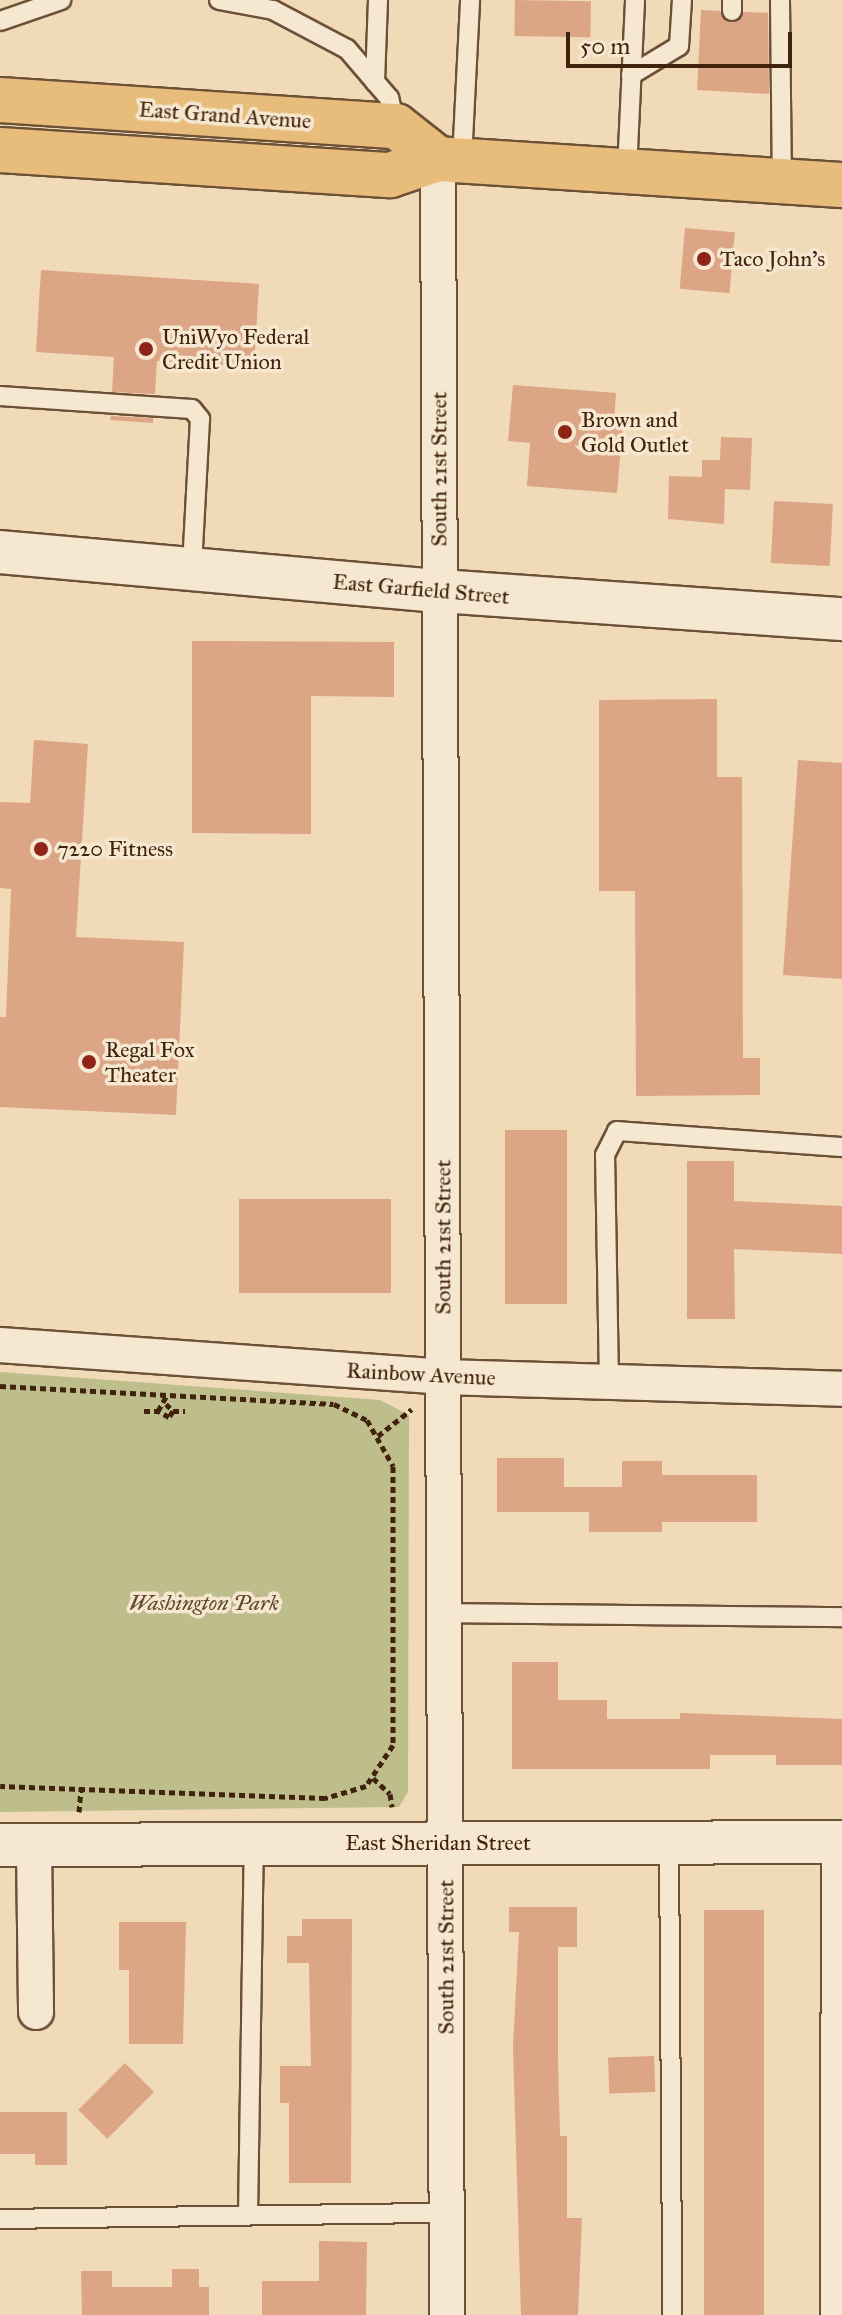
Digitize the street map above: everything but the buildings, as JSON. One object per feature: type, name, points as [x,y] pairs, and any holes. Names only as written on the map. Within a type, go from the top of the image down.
[{"type":"main road","name":"East Grand Avenue","points":[[0,100],[396,126]]},
{"type":"main road","points":[[396,126],[450,159]]},
{"type":"main road","points":[[0,150],[390,175],[450,159],[842,185]]},
{"type":"street","name":"South 21st Street","points":[[447,2315],[440,591],[450,159]]},
{"type":"street","name":"East Garfield Street","points":[[0,552],[440,591],[842,619]]},
{"type":"street","name":"Rainbow Avenue","points":[[0,1345],[443,1377],[842,1389]]},
{"type":"street","name":"East Sheridan Street","points":[[36,2012],[17,1845],[840,1842]]},
{"type":"street","points":[[838,2315],[840,1842]]},
{"type":"lane","points":[[0,21],[61,0]]},
{"type":"lane","points":[[219,0],[273,10],[347,49],[389,98],[396,126]]},
{"type":"lane","points":[[375,82],[378,0]]},
{"type":"lane","points":[[450,159],[470,0]]},
{"type":"lane","points":[[627,171],[635,0]]},
{"type":"lane","points":[[631,75],[679,46],[682,0]]},
{"type":"lane","points":[[780,0],[782,181]]},
{"type":"lane","points":[[0,396],[192,409],[200,419],[192,569]]},
{"type":"lane","points":[[609,1382],[605,1155],[617,1131],[842,1147]]},
{"type":"lane","points":[[444,1613],[842,1617]]},
{"type":"lane","points":[[669,1842],[672,2315]]},
{"type":"lane","points":[[248,2215],[254,1844]]},
{"type":"lane","points":[[0,2219],[447,2213]]},
{"type":"path","points":[[0,1386],[334,1404],[367,1420],[393,1466],[393,1745],[366,1786],[325,1798],[0,1786]]},
{"type":"path","points":[[158,1411],[166,1404],[167,1395]]},
{"type":"path","points":[[166,1404],[173,1411],[185,1411]]},
{"type":"path","points":[[144,1411],[158,1411],[169,1417],[173,1411]]},
{"type":"green space","name":"Washington Park","points":[[0,1372],[380,1400],[409,1415],[408,1792],[399,1807],[0,1812]]},
{"type":"place","name":"Taco John's","points":[[704,259]]},
{"type":"place","name":"UniWyo Federal Credit Union","points":[[146,349]]},
{"type":"place","name":"Brown and Gold Outlet","points":[[565,432]]},
{"type":"place","name":"7220 Fitness","points":[[41,849]]},
{"type":"place","name":"Regal Fox Theater","points":[[89,1062]]}]
